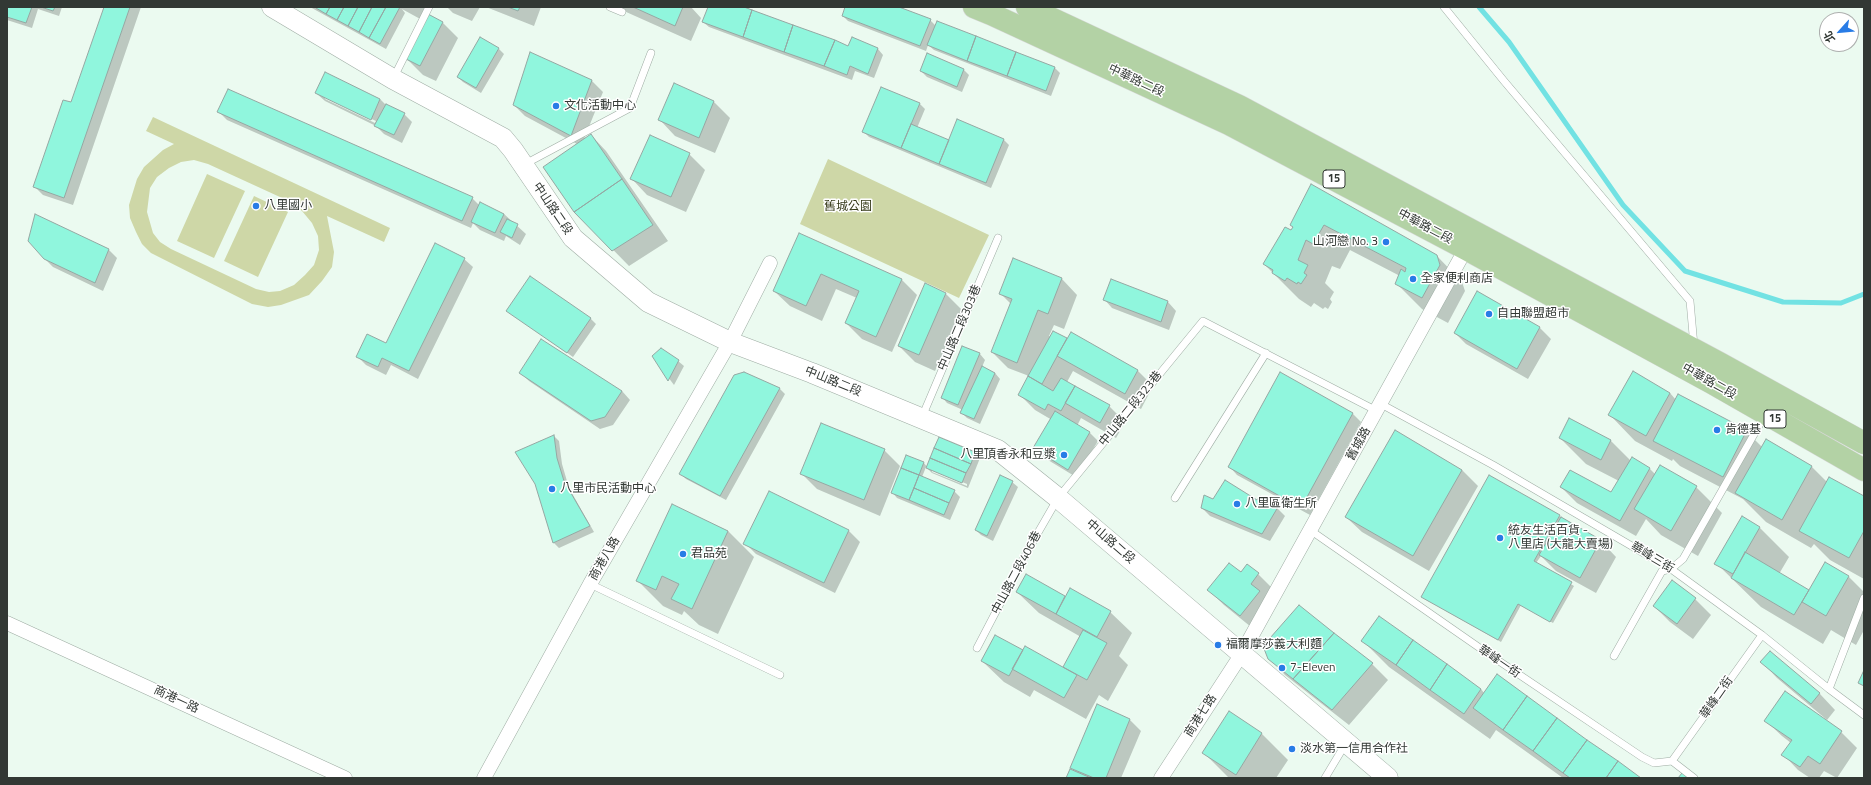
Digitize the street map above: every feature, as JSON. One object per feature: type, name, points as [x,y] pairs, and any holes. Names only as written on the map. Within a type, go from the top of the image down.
[{"type":"main road","name":"中山路二段","points":[[272,7],[393,79],[503,138],[513,150],[573,238],[648,302],[730,342],[922,418],[998,450],[1058,498],[1241,655],[1388,778]]},
{"type":"main road","name":"中華路二段","points":[[974,7],[1229,124],[1471,241]]},
{"type":"main road","name":"中華路二段","points":[[1027,7],[1239,106],[1471,241],[1690,359],[1864,444]]},
{"type":"main road","name":"中華路二段","points":[[1690,359],[1766,414],[1864,470]]},
{"type":"street","name":"舊城路","points":[[1241,655],[1471,241]]},
{"type":"street","name":"商港八路","points":[[484,778],[590,584],[730,342],[770,263]]},
{"type":"street","name":"商港一路","points":[[7,622],[345,778]]},
{"type":"street","name":"商港七路","points":[[1161,778],[1241,655]]},
{"type":"lane","points":[[393,79],[429,7]]},
{"type":"lane","points":[[610,7],[622,12]]},
{"type":"lane","points":[[1444,7],[1504,81],[1690,301],[1690,359]]},
{"type":"lane","points":[[523,165],[630,108],[652,54]]},
{"type":"lane","name":"中山路二段303巷","points":[[922,418],[998,238]]},
{"type":"lane","name":"華峰三街","points":[[1203,321],[1493,465],[1671,569],[1762,635],[1864,715]]},
{"type":"lane","name":"中山路二段323巷","points":[[1058,498],[1203,321]]},
{"type":"lane","points":[[1175,498],[1266,353]]},
{"type":"lane","points":[[1614,656],[1662,571],[1671,569],[1683,559],[1766,414]]},
{"type":"lane","name":"中山路二段406巷","points":[[977,648],[1028,550],[1058,498]]},
{"type":"lane","name":"華峰一街","points":[[1310,530],[1487,654],[1642,757],[1654,763],[1672,761]]},
{"type":"lane","points":[[590,584],[780,675]]},
{"type":"lane","points":[[1829,689],[1864,598]]},
{"type":"lane","name":"華峰二街","points":[[1672,761],[1762,635]]},
{"type":"lane","points":[[1325,778],[1346,743]]},
{"type":"lane","points":[[1672,761],[1694,778]]},
{"type":"green space","points":[[153,117],[390,228],[384,242],[327,216],[334,252],[332,267],[322,281],[309,295],[281,305],[268,307],[252,304],[151,253],[142,244],[130,218],[129,205],[137,179],[144,167],[163,150],[174,144],[146,131]],"holes":[[[194,160],[208,164],[293,203],[312,223],[318,236],[319,250],[314,265],[294,285],[280,291],[269,292],[256,289],[171,249],[160,242],[153,233],[147,212],[150,188],[157,177],[169,168],[181,162]]]},
{"type":"green space","name":"舊城公園","points":[[828,159],[989,235],[959,298],[800,224]]},
{"type":"green space","points":[[207,174],[245,191],[214,258],[177,241]]},
{"type":"green space","points":[[254,196],[288,212],[258,277],[224,261]]},
{"type":"building","points":[[7,7],[32,7],[26,23],[7,17]]},
{"type":"building","points":[[41,7],[55,7],[53,11]]},
{"type":"building","points":[[104,7],[130,7],[64,198],[33,187],[63,100],[71,102]]},
{"type":"building","points":[[316,7],[330,7],[326,14]]},
{"type":"building","points":[[330,7],[344,7],[337,20],[326,14]]},
{"type":"building","points":[[344,7],[358,7],[348,26],[337,20]]},
{"type":"building","points":[[358,7],[372,7],[359,32],[348,26]]},
{"type":"building","points":[[372,7],[386,7],[369,38],[359,32]]},
{"type":"building","points":[[386,7],[400,7],[380,44],[369,38]]},
{"type":"building","points":[[508,7],[520,7],[518,11]]},
{"type":"building","points":[[633,7],[683,7],[675,26]]},
{"type":"building","points":[[708,7],[744,7],[752,10],[743,37],[702,22]]},
{"type":"building","points":[[845,7],[899,7],[931,19],[920,46],[842,16]]},
{"type":"building","points":[[752,10],[793,25],[784,52],[743,37]]},
{"type":"building","points":[[428,14],[443,22],[420,66],[406,59]]},
{"type":"building","points":[[937,21],[976,36],[967,61],[927,45]]},
{"type":"building","points":[[793,25],[835,40],[824,66],[784,52]]},
{"type":"building","points":[[976,36],[1016,52],[1007,76],[967,61]]},
{"type":"building","points":[[480,37],[499,48],[476,88],[457,77]]},
{"type":"building","points":[[852,37],[878,48],[868,74],[850,66],[847,75],[824,66],[835,40],[848,46]]},
{"type":"building","points":[[530,52],[592,80],[571,136],[513,105]]},
{"type":"building","points":[[1016,52],[1055,67],[1046,91],[1007,76]]},
{"type":"building","points":[[927,53],[964,69],[957,87],[920,71]]},
{"type":"building","points":[[325,72],[380,99],[371,120],[315,93]]},
{"type":"building","points":[[674,83],[714,101],[699,138],[658,120]]},
{"type":"building","points":[[881,87],[920,103],[901,148],[862,132]]},
{"type":"building","points":[[228,89],[473,197],[462,221],[217,112]]},
{"type":"building","points":[[386,104],[405,113],[394,135],[374,126]]},
{"type":"building","points":[[957,119],[1004,139],[986,183],[939,164]]},
{"type":"building","points":[[911,124],[949,140],[939,164],[901,148]]},
{"type":"building","points":[[591,134],[622,179],[574,212],[543,167]]},
{"type":"building","points":[[650,135],[690,153],[671,197],[630,179]]},
{"type":"building","points":[[622,179],[653,225],[612,251],[574,212]]},
{"type":"building","name":"山河戀 No. 3","points":[[1311,184],[1437,255],[1440,265],[1422,298],[1395,284],[1401,269],[1405,272],[1406,268],[1324,225],[1313,244],[1306,240],[1298,260],[1308,265],[1304,273],[1307,275],[1301,284],[1298,282],[1297,284],[1287,278],[1285,281],[1272,273],[1273,270],[1263,264],[1285,227],[1291,230],[1293,227],[1290,225]]},
{"type":"building","points":[[480,202],[504,214],[495,233],[471,222]]},
{"type":"building","points":[[35,214],[109,249],[95,283],[44,259],[28,241]]},
{"type":"building","points":[[507,219],[518,224],[512,238],[500,232]]},
{"type":"building","points":[[799,233],[902,279],[876,337],[845,323],[859,291],[821,274],[806,306],[773,291]]},
{"type":"building","points":[[435,243],[465,258],[409,371],[382,358],[378,367],[356,357],[367,334],[386,343]]},
{"type":"building","points":[[1013,258],[1062,278],[1048,314],[1038,310],[1017,363],[991,352],[1012,299],[999,294]]},
{"type":"building","points":[[530,276],[591,318],[567,353],[506,311]]},
{"type":"building","points":[[1111,279],[1168,301],[1161,322],[1103,300]]},
{"type":"building","points":[[925,283],[946,293],[919,355],[898,346]]},
{"type":"building","points":[[1477,291],[1540,327],[1517,369],[1454,333]]},
{"type":"building","points":[[1053,331],[1067,338],[1042,384],[1028,376]]},
{"type":"building","points":[[1071,332],[1138,370],[1125,394],[1057,356]]},
{"type":"building","points":[[541,339],[622,391],[605,417],[591,421],[519,373]]},
{"type":"building","points":[[962,346],[980,353],[958,405],[941,398]]},
{"type":"building","points":[[661,348],[679,360],[668,381],[652,356]]},
{"type":"building","points":[[982,366],[995,373],[974,419],[960,413]]},
{"type":"building","points":[[1633,371],[1670,393],[1646,436],[1608,415]]},
{"type":"building","points":[[744,372],[780,388],[720,496],[679,474],[734,375]]},
{"type":"building","points":[[1280,372],[1353,413],[1301,508],[1228,467]]},
{"type":"building","points":[[1028,376],[1053,391],[1061,378],[1075,386],[1061,411],[1048,404],[1045,410],[1018,395]]},
{"type":"building","points":[[1075,386],[1110,405],[1100,423],[1065,403]]},
{"type":"building","points":[[1678,394],[1747,430],[1723,477],[1653,441]]},
{"type":"building","points":[[1055,411],[1090,432],[1068,470],[1033,448]]},
{"type":"building","points":[[1569,418],[1611,440],[1601,460],[1559,438]]},
{"type":"building","points":[[821,423],[885,449],[864,500],[800,474]]},
{"type":"building","points":[[1395,430],[1462,470],[1413,556],[1345,517]]},
{"type":"building","name":"八里市民活動中心","points":[[554,435],[557,458],[564,481],[590,526],[553,543],[535,484],[515,452]]},
{"type":"building","points":[[939,437],[975,452],[971,464],[934,448]]},
{"type":"building","points":[[1766,439],[1812,466],[1782,520],[1735,493]]},
{"type":"building","points":[[934,448],[971,464],[966,473],[930,458]]},
{"type":"building","points":[[906,455],[924,462],[919,475],[901,468]]},
{"type":"building","points":[[1632,457],[1650,468],[1620,521],[1560,487],[1570,470],[1611,492]]},
{"type":"building","points":[[930,458],[966,473],[962,483],[926,468]]},
{"type":"building","points":[[1660,465],[1697,486],[1671,531],[1634,509]]},
{"type":"building","points":[[901,468],[919,475],[909,500],[891,493]]},
{"type":"building","points":[[919,475],[955,490],[949,503],[914,488]]},
{"type":"building","points":[[1000,475],[1013,481],[987,536],[975,530]]},
{"type":"building","name":"統友生活百貨 - 八里店 (大龍大賣場)","points":[[1489,475],[1560,515],[1534,561],[1572,582],[1550,622],[1518,604],[1498,640],[1421,597]]},
{"type":"building","points":[[1829,477],[1864,496],[1864,531],[1849,558],[1799,531]]},
{"type":"building","name":"八里區衛生所","points":[[1225,480],[1257,500],[1260,496],[1278,507],[1262,534],[1201,508],[1204,495],[1213,499]]},
{"type":"building","points":[[914,488],[949,503],[944,515],[909,500]]},
{"type":"building","points":[[769,491],[849,530],[824,583],[743,544]]},
{"type":"building","name":"君品苑","points":[[672,504],[728,531],[692,609],[671,599],[679,584],[662,576],[656,590],[636,581]]},
{"type":"building","points":[[1742,516],[1760,527],[1733,574],[1714,564]]},
{"type":"building","points":[[1561,517],[1601,540],[1580,578],[1539,555]]},
{"type":"building","points":[[1745,552],[1809,590],[1794,615],[1731,578]]},
{"type":"building","points":[[1825,562],[1849,576],[1826,616],[1802,602]]},
{"type":"building","points":[[1229,563],[1241,572],[1247,564],[1259,573],[1251,584],[1260,591],[1240,616],[1207,590]]},
{"type":"building","points":[[1026,574],[1065,596],[1056,614],[1016,592]]},
{"type":"building","points":[[1672,580],[1696,598],[1677,624],[1653,606]]},
{"type":"building","points":[[1070,588],[1111,611],[1097,637],[1056,614]]},
{"type":"building","points":[[1299,605],[1334,633],[1293,679],[1268,659],[1263,646]]},
{"type":"building","points":[[1379,616],[1413,640],[1396,665],[1361,641]]},
{"type":"building","points":[[1083,630],[1107,643],[1087,680],[1063,667]]},
{"type":"building","points":[[1334,633],[1373,663],[1332,710],[1293,679]]},
{"type":"building","points":[[995,635],[1023,650],[1009,676],[981,661]]},
{"type":"building","points":[[1413,640],[1447,664],[1430,690],[1396,665]]},
{"type":"building","points":[[1025,646],[1077,675],[1064,698],[1012,669]]},
{"type":"building","points":[[1770,651],[1820,693],[1811,704],[1760,662]]},
{"type":"building","points":[[1447,664],[1481,689],[1464,714],[1430,690]]},
{"type":"building","points":[[1864,670],[1864,686],[1858,683]]},
{"type":"building","points":[[1497,674],[1527,696],[1503,730],[1473,708]]},
{"type":"building","points":[[1785,691],[1842,731],[1820,764],[1808,756],[1800,767],[1781,755],[1792,740],[1764,721]]},
{"type":"building","points":[[1527,696],[1557,718],[1533,751],[1503,730]]},
{"type":"building","points":[[1097,704],[1130,719],[1106,778],[1094,778],[1070,768]]},
{"type":"building","points":[[1229,711],[1262,733],[1236,775],[1202,753]]},
{"type":"building","points":[[1557,718],[1587,740],[1563,773],[1533,751]]},
{"type":"building","points":[[1587,740],[1618,761],[1606,778],[1570,778],[1563,773]]},
{"type":"building","points":[[1618,761],[1641,778],[1606,778]]},
{"type":"building","points":[[1070,769],[1091,778],[1066,778]]},
{"type":"building","points":[[1682,773],[1689,778],[1678,778]]},
{"type":"waterway","points":[[1479,7],[1509,42],[1623,205],[1685,271],[1783,302],[1841,303],[1864,294]]},
{"type":"place","name":"文化活動中心","points":[[556,106]]},
{"type":"place","name":"八里國小","points":[[256,206]]},
{"type":"place","name":"山河戀 No. 3","points":[[1386,242]]},
{"type":"place","name":"全家便利商店","points":[[1413,279]]},
{"type":"place","name":"自由聯盟超市","points":[[1489,314]]},
{"type":"place","name":"肯德基","points":[[1717,430]]},
{"type":"place","name":"八里頂香永和豆漿","points":[[1064,455]]},
{"type":"place","name":"八里市民活動中心","points":[[552,489]]},
{"type":"place","name":"八里區衛生所","points":[[1237,504]]},
{"type":"place","name":"統友生活百貨 - 八里店 (大龍大賣場)","points":[[1500,538]]},
{"type":"place","name":"君品苑","points":[[683,554]]},
{"type":"place","name":"福爾摩莎義大利麵","points":[[1218,645]]},
{"type":"place","name":"7-Eleven","points":[[1282,668]]},
{"type":"place","name":"淡水第一信用合作社","points":[[1292,749]]}]
